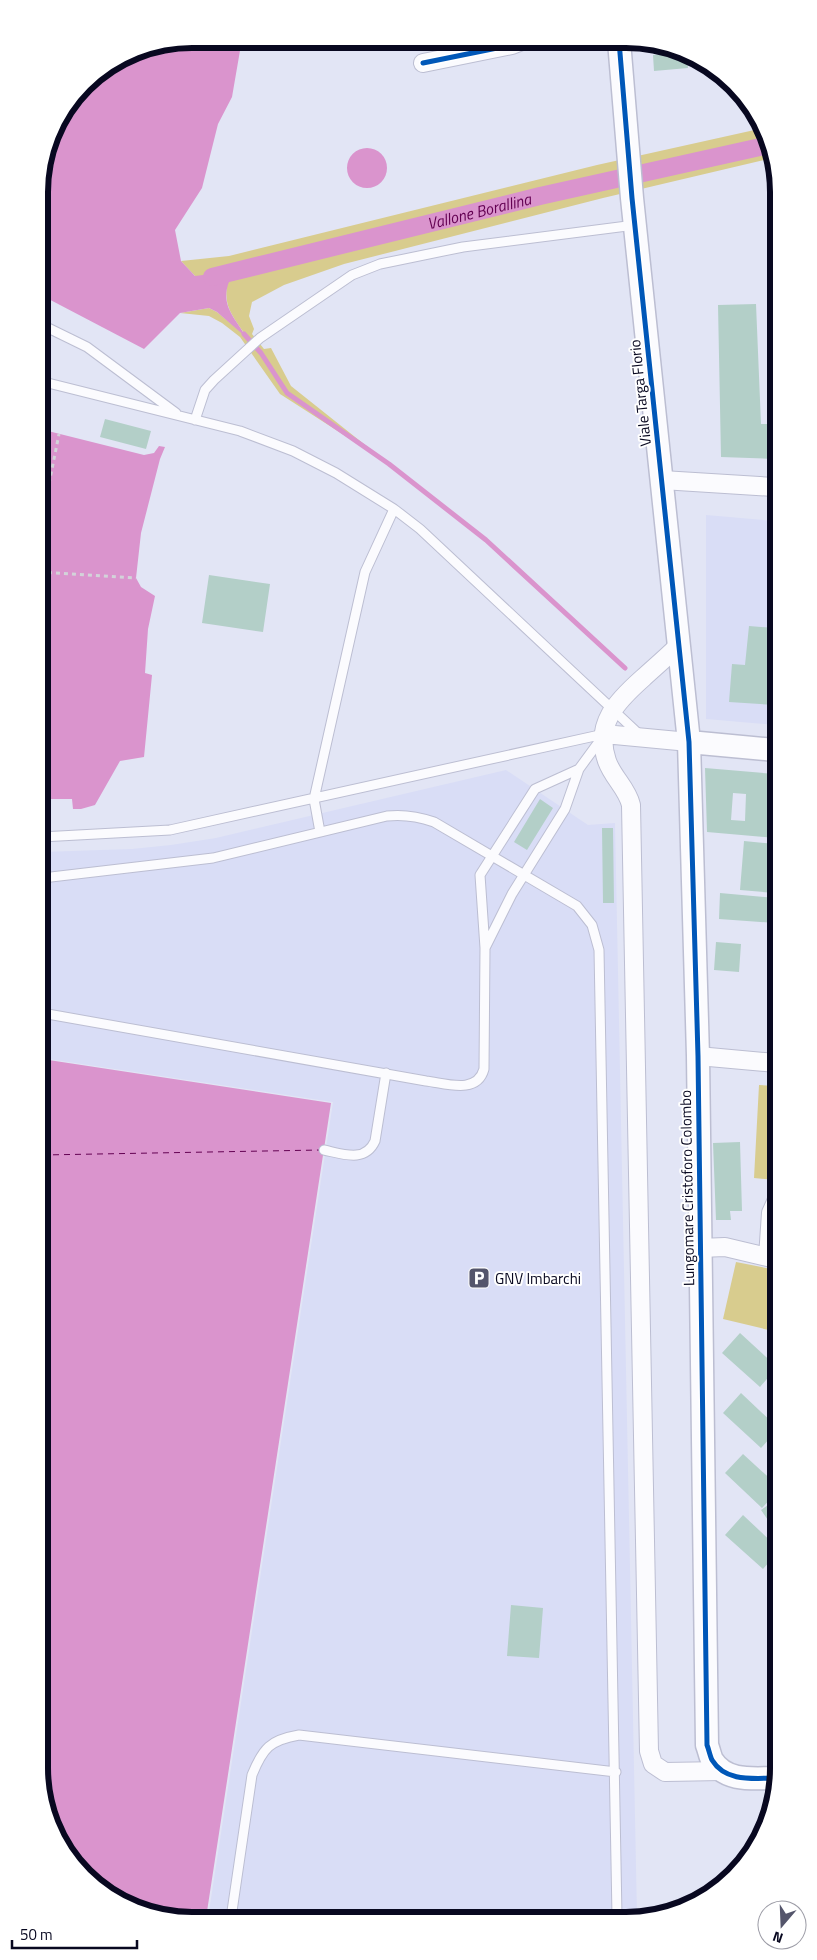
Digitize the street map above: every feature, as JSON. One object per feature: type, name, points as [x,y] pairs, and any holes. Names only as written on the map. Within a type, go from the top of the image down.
[{"type":"street","points":[[423,63],[502,47]]},
{"type":"street","name":"Viale Targa Florio","points":[[619,47],[632,198],[690,742]]},
{"type":"street","points":[[662,480],[770,487]]},
{"type":"street","points":[[680,644],[619,700],[608,719],[604,734],[604,750],[607,761],[614,775],[624,788],[631,805],[649,1752],[653,1764],[665,1772],[722,1771],[734,1777],[769,1778]]},
{"type":"street","points":[[604,734],[770,749]]},
{"type":"street","name":"Lungomare Cristoforo Colombo","points":[[690,742],[698,1056],[707,1745],[712,1760],[722,1771]]},
{"type":"street","points":[[698,1056],[769,1061]]},
{"type":"street","points":[[700,1248],[725,1247],[769,1257]]},
{"type":"lane","points":[[195,420],[205,390],[260,338],[352,275],[380,264],[463,247],[635,225]]},
{"type":"lane","points":[[48,328],[87,347],[180,416]]},
{"type":"lane","points":[[48,383],[240,431],[293,451],[336,473],[394,509],[420,529],[643,738]]},
{"type":"lane","points":[[320,832],[314,799],[365,572],[394,509]]},
{"type":"lane","points":[[48,837],[170,830],[604,734]]},
{"type":"lane","points":[[485,948],[524,875],[565,809],[579,769],[604,734]]},
{"type":"lane","points":[[48,1015],[470,1086],[480,1080],[484,1069],[485,948],[480,874],[535,789],[579,769]]},
{"type":"lane","points":[[48,878],[213,858],[386,816],[404,814],[434,822],[577,906],[592,925],[599,950],[616,1772],[617,1912]]},
{"type":"lane","points":[[324,1150],[356,1156],[362,1155],[372,1147],[375,1141],[386,1073]]},
{"type":"lane","points":[[232,1912],[252,1775],[259,1758],[267,1747],[282,1738],[300,1735],[616,1772]]},
{"type":"path","points":[[48,490],[59,434]]},
{"type":"path","points":[[48,572],[136,578]]},
{"type":"shaded area","points":[[192,47],[241,47],[232,97],[218,124],[202,188],[175,230],[181,261],[195,276],[234,271],[229,282],[226,299],[231,314],[247,338],[217,312],[209,308],[180,313],[144,349],[48,299],[48,182],[52,155],[58,137],[67,120],[83,97],[97,83],[120,67],[137,58],[164,50]]},
{"type":"shaded area","points":[[755,130],[766,160],[603,198],[344,264],[284,285],[252,302],[249,316],[254,329],[252,334],[264,349],[271,348],[291,386],[389,464],[280,394],[240,337],[222,323],[209,316],[180,313],[209,308],[217,312],[246,336],[233,316],[228,304],[226,297],[228,281],[195,276],[181,261],[229,256],[597,165]]},
{"type":"shaded area","points":[[371,148],[378,151],[384,157],[387,168],[386,176],[378,185],[371,188],[363,188],[356,185],[348,176],[347,164],[350,157],[359,149]]},
{"type":"shaded area","points":[[48,431],[144,455],[154,453],[159,446],[165,447],[160,459],[141,533],[136,578],[141,587],[155,596],[148,629],[145,673],[152,675],[144,757],[120,761],[95,805],[73,809],[72,799],[48,799]]},
{"type":"shaded area","points":[[706,515],[770,521],[770,725],[706,719]]},
{"type":"shaded area","points":[[506,770],[588,825],[615,823],[637,1911],[209,1912],[333,1102],[48,1059],[48,852],[132,849],[216,838]]},
{"type":"shaded area","points":[[48,1060],[331,1103],[207,1912],[164,1910],[128,1898],[104,1883],[90,1870],[77,1856],[58,1823],[49,1787]]},
{"type":"shaded area","points":[[759,1085],[769,1086],[769,1179],[754,1178]]},
{"type":"shaded area","points":[[736,1262],[769,1269],[769,1330],[723,1319]]},
{"type":"building","points":[[653,55],[672,55],[687,61],[688,68],[654,71]]},
{"type":"building","points":[[756,304],[761,424],[770,424],[770,459],[721,457],[718,305]]},
{"type":"building","points":[[105,419],[151,431],[146,449],[100,437]]},
{"type":"building","points":[[209,575],[270,584],[263,632],[202,623]]},
{"type":"building","points":[[749,626],[770,628],[770,705],[729,702],[732,664],[745,665]]},
{"type":"building","points":[[705,768],[770,774],[770,838],[707,832]],"holes":[[[733,793],[746,794],[745,821],[731,820]]]},
{"type":"building","points":[[540,799],[553,808],[527,850],[514,842]]},
{"type":"building","points":[[602,828],[613,828],[614,903],[603,903]]},
{"type":"building","points":[[744,841],[770,843],[770,893],[740,890]]},
{"type":"building","points":[[720,893],[770,898],[770,923],[719,919]]},
{"type":"building","points":[[716,942],[741,944],[739,972],[714,970]]},
{"type":"building","points":[[740,1142],[742,1211],[730,1211],[731,1220],[716,1220],[713,1143]]},
{"type":"building","points":[[740,1333],[769,1360],[769,1376],[760,1387],[722,1353]]},
{"type":"building","points":[[741,1393],[769,1420],[769,1439],[761,1448],[723,1413]]},
{"type":"building","points":[[743,1454],[769,1478],[769,1500],[762,1508],[725,1473]]},
{"type":"building","points":[[769,1504],[769,1522],[761,1510]]},
{"type":"building","points":[[743,1515],[769,1540],[769,1562],[763,1569],[725,1535]]},
{"type":"building","points":[[511,1605],[543,1608],[539,1658],[507,1656]]},
{"type":"waterway","name":"Vallone Borallina","points":[[212,277],[540,196],[762,147]]},
{"type":"waterway","points":[[244,334],[261,353],[287,393],[389,464],[486,540],[625,668]]},
{"type":"ferry route","points":[[48,1155],[321,1150]]},
{"type":"cycle path","points":[[423,63],[502,47]]},
{"type":"cycle path","points":[[619,47],[632,198],[689,742],[698,1056],[707,1745],[712,1760],[725,1773],[742,1778],[769,1778]]},
{"type":"place","name":"GNV Imbarchi","points":[[479,1278]]}]
